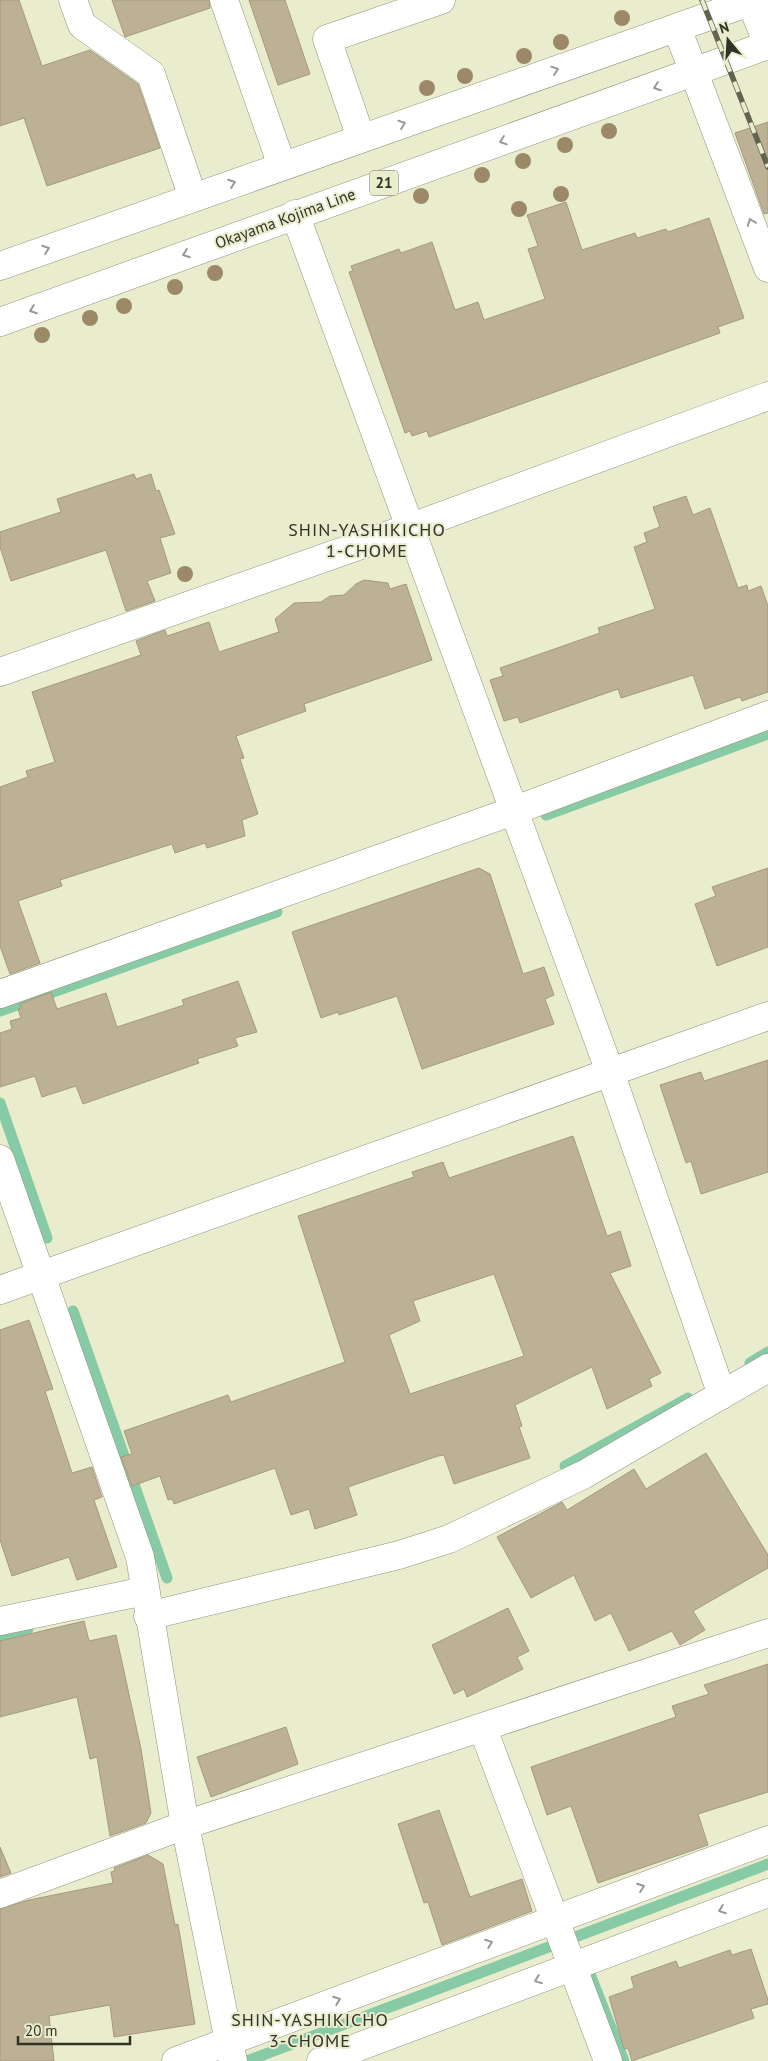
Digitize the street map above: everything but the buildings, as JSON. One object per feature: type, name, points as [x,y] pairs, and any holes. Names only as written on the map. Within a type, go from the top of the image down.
[{"type":"street","points":[[73,0],[82,24],[151,74],[192,198]]},
{"type":"street","points":[[224,0],[282,166]]},
{"type":"street","points":[[361,138],[327,39],[441,0]]},
{"type":"street","points":[[0,266],[752,1],[768,45]]},
{"type":"street","points":[[677,28],[768,268]]},
{"type":"street","name":"Okayama Kojima Line","points":[[0,322],[296,214],[694,74],[768,45]]},
{"type":"street","points":[[296,214],[409,528],[610,1072],[722,1394]]},
{"type":"street","points":[[0,672],[409,528],[768,396]]},
{"type":"street","points":[[0,994],[513,811],[768,715]]},
{"type":"street","points":[[0,1290],[768,1016]]},
{"type":"street","points":[[0,1158],[140,1557],[185,1825],[231,2052]]},
{"type":"street","points":[[0,1621],[147,1603],[399,1555],[449,1539],[583,1475],[768,1368]]},
{"type":"street","points":[[0,1894],[185,1825],[768,1633]]},
{"type":"street","points":[[483,1728],[608,2061]]},
{"type":"street","points":[[176,2061],[231,2052],[768,1840]]},
{"type":"street","points":[[321,2061],[570,1960],[768,1893]]},
{"type":"waterway","points":[[546,815],[768,734]]},
{"type":"waterway","points":[[0,1011],[277,912]]},
{"type":"waterway","points":[[0,1103],[47,1238]]},
{"type":"waterway","points":[[73,1311],[167,1578]]},
{"type":"waterway","points":[[750,1363],[768,1352]]},
{"type":"waterway","points":[[565,1466],[688,1398]]},
{"type":"waterway","points":[[0,1636],[28,1629]]},
{"type":"waterway","points":[[247,2061],[768,1864]]},
{"type":"waterway","points":[[590,1974],[624,2061]]},
{"type":"railway","points":[[702,0],[768,167]]},
{"type":"district","name":"SHIN-YASHIKICHO 1-CHOME","points":[[367,540]]},
{"type":"district","name":"SHIN-YASHIKICHO 3-CHOME","points":[[310,2030]]}]
